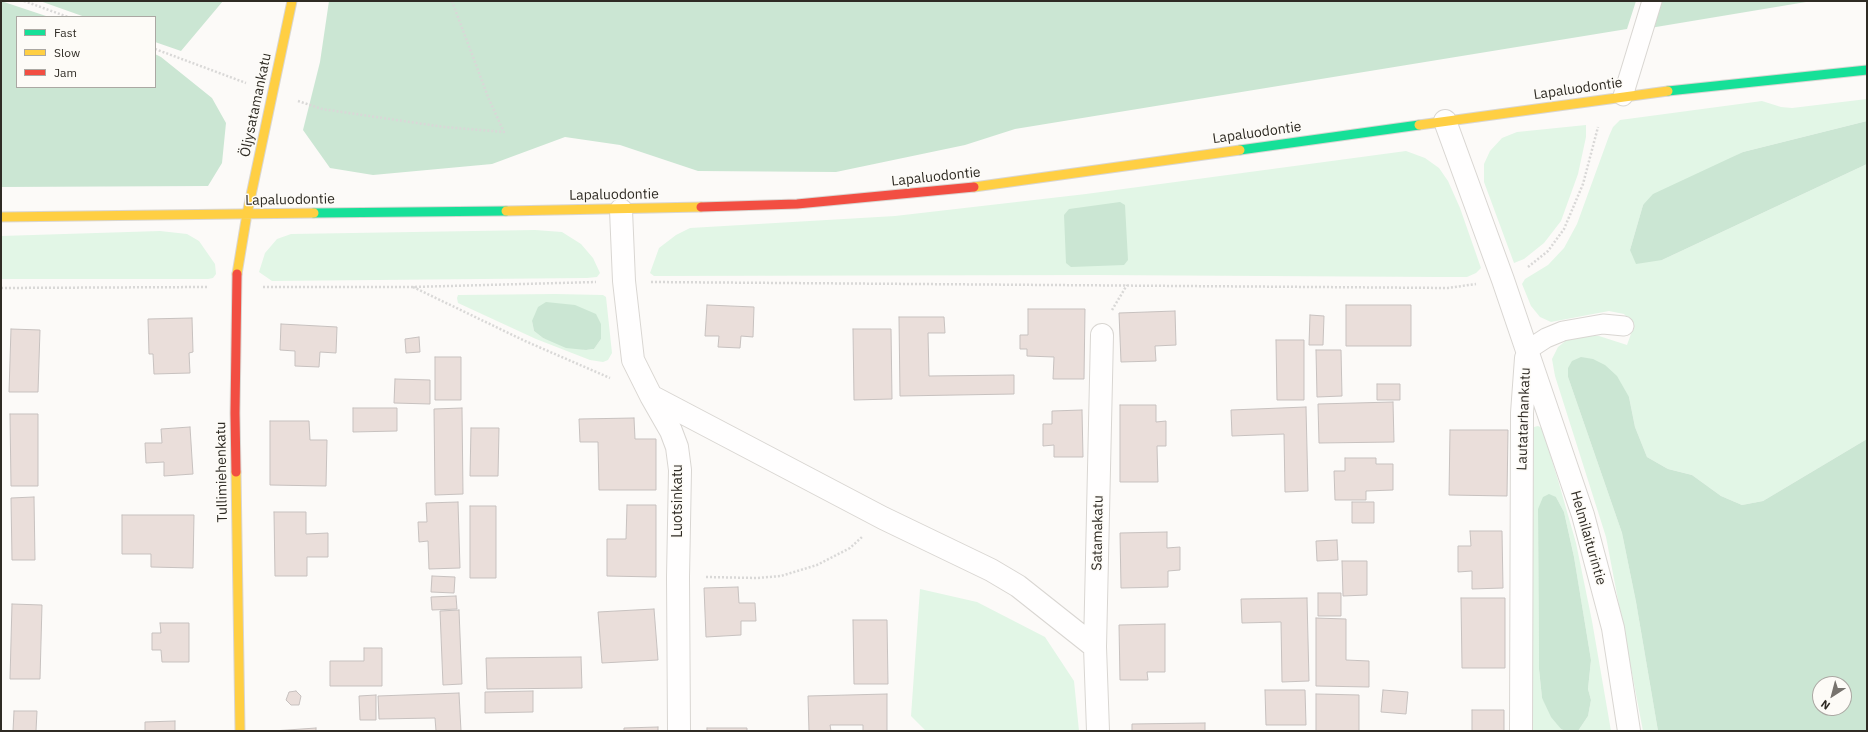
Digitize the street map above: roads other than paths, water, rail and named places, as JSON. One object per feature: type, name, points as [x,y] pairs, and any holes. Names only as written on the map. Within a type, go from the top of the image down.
[{"type":"street","name":"Öljysatamankatu","points":[[247,214],[292,1]]},
{"type":"street","name":"Lapaluodontie","points":[[1,217],[621,210],[797,204],[968,188],[1614,98],[1867,70]]},
{"type":"street","name":"Lautatarhankatu","points":[[1445,121],[1503,280],[1526,351],[1522,413],[1521,731]]},
{"type":"street","name":"Luotsinkatu","points":[[621,210],[624,281],[633,360],[651,396],[671,430],[678,454],[680,470],[678,577],[679,731]]},
{"type":"street","name":"Tullimiehenkatu","points":[[240,731],[235,414],[236,287],[239,257],[247,214]]},
{"type":"street","name":"Satamakatu","points":[[1098,731],[1095,647],[1102,335]]},
{"type":"street","name":"Helmilaiturintie","points":[[1526,351],[1583,515],[1613,628],[1629,731]]},
{"type":"street","points":[[651,396],[883,518],[991,570],[1018,586],[1095,647]]},
{"type":"lane","points":[[1614,98],[1652,1]]},
{"type":"lane","points":[[1526,351],[1546,338],[1563,331],[1603,324],[1624,326]]}]
